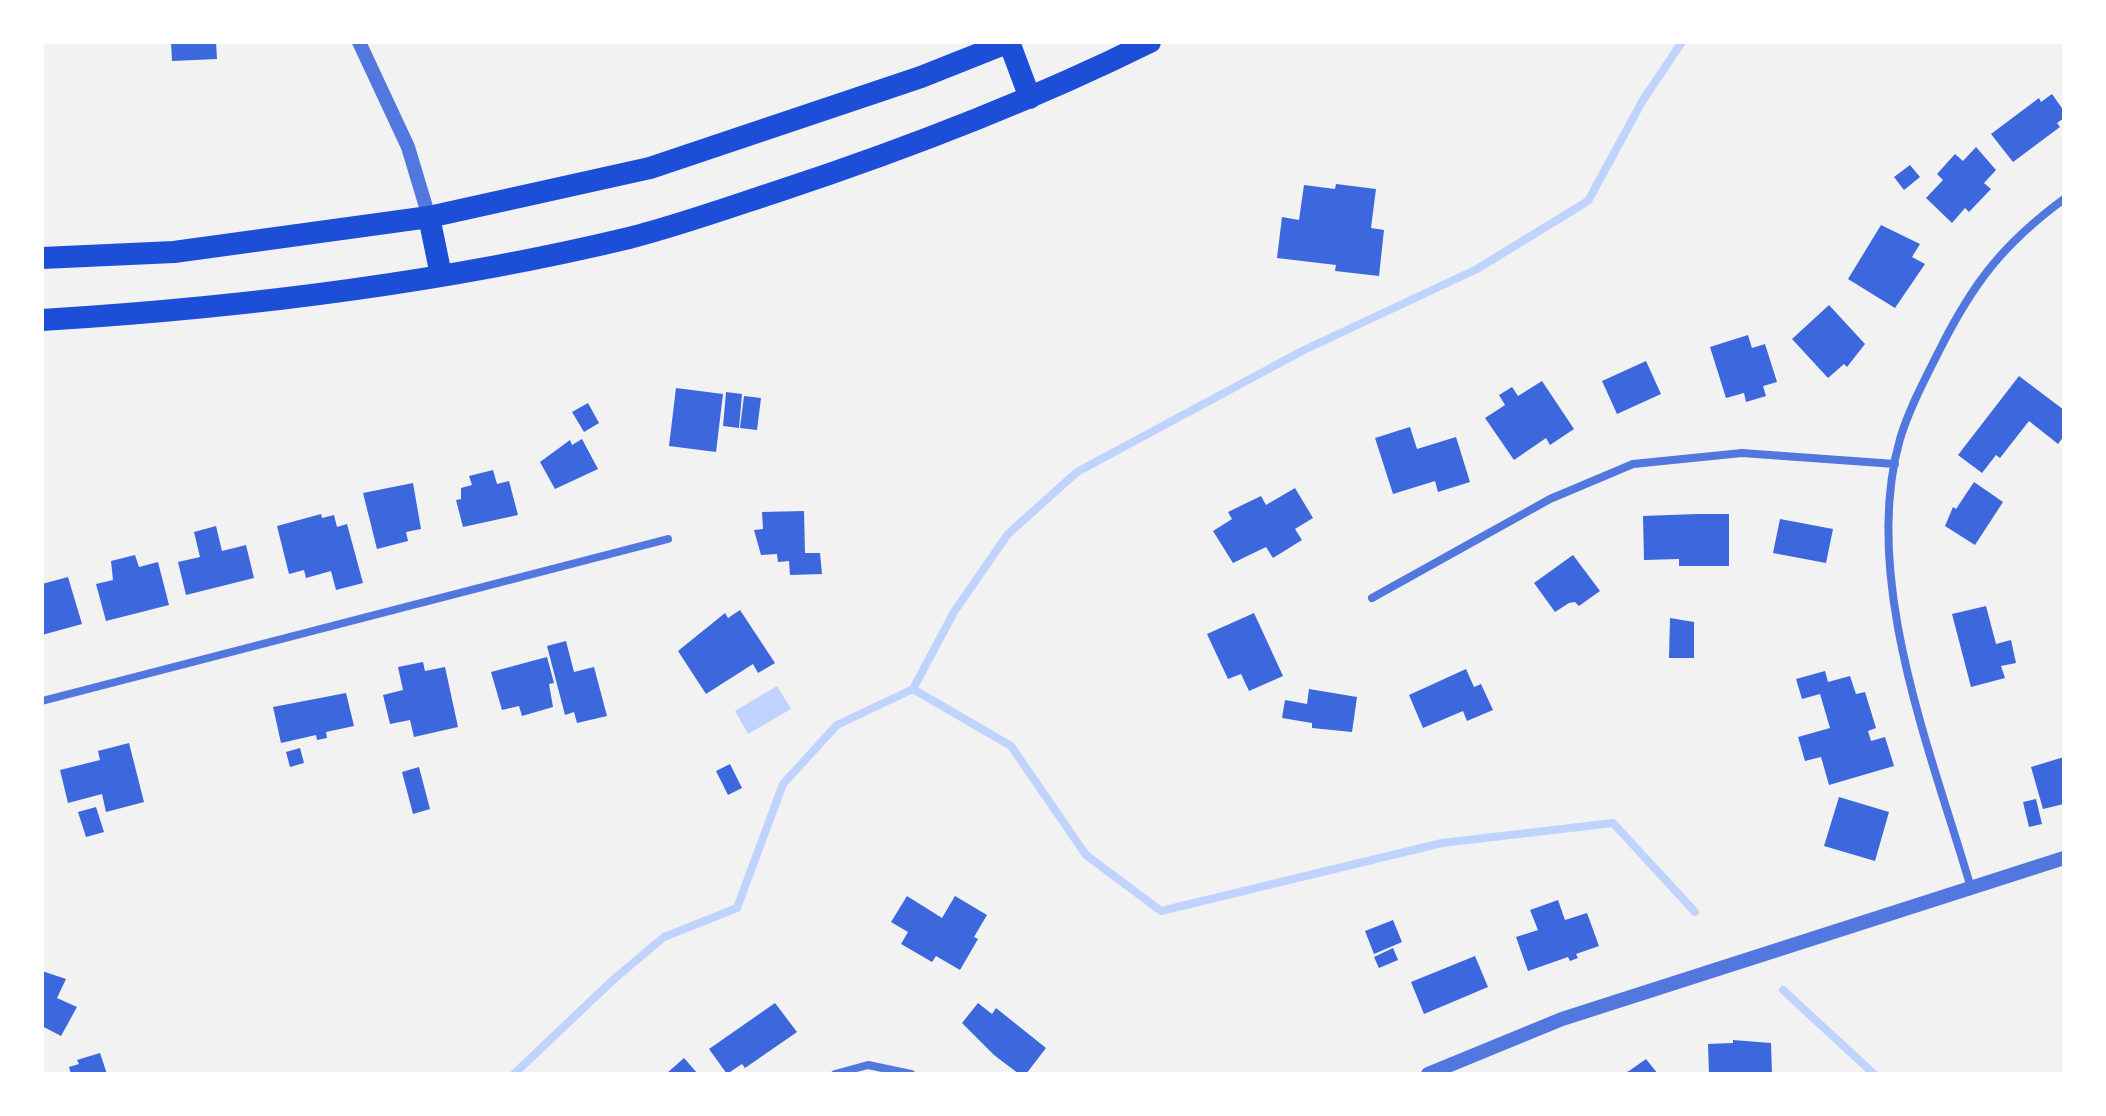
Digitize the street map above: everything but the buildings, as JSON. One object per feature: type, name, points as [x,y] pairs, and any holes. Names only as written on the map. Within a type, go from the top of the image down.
[{"type":"highway","points":[[42,258],[174,252],[429,217],[650,168],[921,77],[1009,42],[1030,98]]},
{"type":"highway","points":[[42,320],[149,313],[320,295],[441,275],[630,237],[900,149],[1030,98],[1150,42]]},
{"type":"highway","points":[[429,217],[441,275]]},
{"type":"street","points":[[359,42],[408,147],[429,217]]},
{"type":"street","points":[[1971,888],[1902,651],[1890,584],[1895,464],[1901,438],[1921,386],[1968,297],[2013,238],[2064,199]]},
{"type":"street","points":[[1372,598],[1550,499],[1633,464],[1742,453],[1895,464]]},
{"type":"street","points":[[42,701],[668,539]]},
{"type":"street","points":[[1428,1074],[1576,1014],[2064,858]]},
{"type":"street","points":[[835,1074],[868,1065],[911,1074]]},
{"type":"water","points":[[777,686],[791,709],[748,734],[735,711]]},
{"type":"waterway","points":[[514,1074],[613,980],[664,937],[737,908],[783,784],[837,725],[913,689],[954,612],[1008,534],[1077,472],[1302,351],[1477,269],[1588,201],[1643,100],[1682,42]]},
{"type":"waterway","points":[[913,689],[1011,746],[1086,855],[1161,911],[1442,843],[1613,823],[1695,912]]},
{"type":"waterway","points":[[1783,990],[1874,1074]]}]
